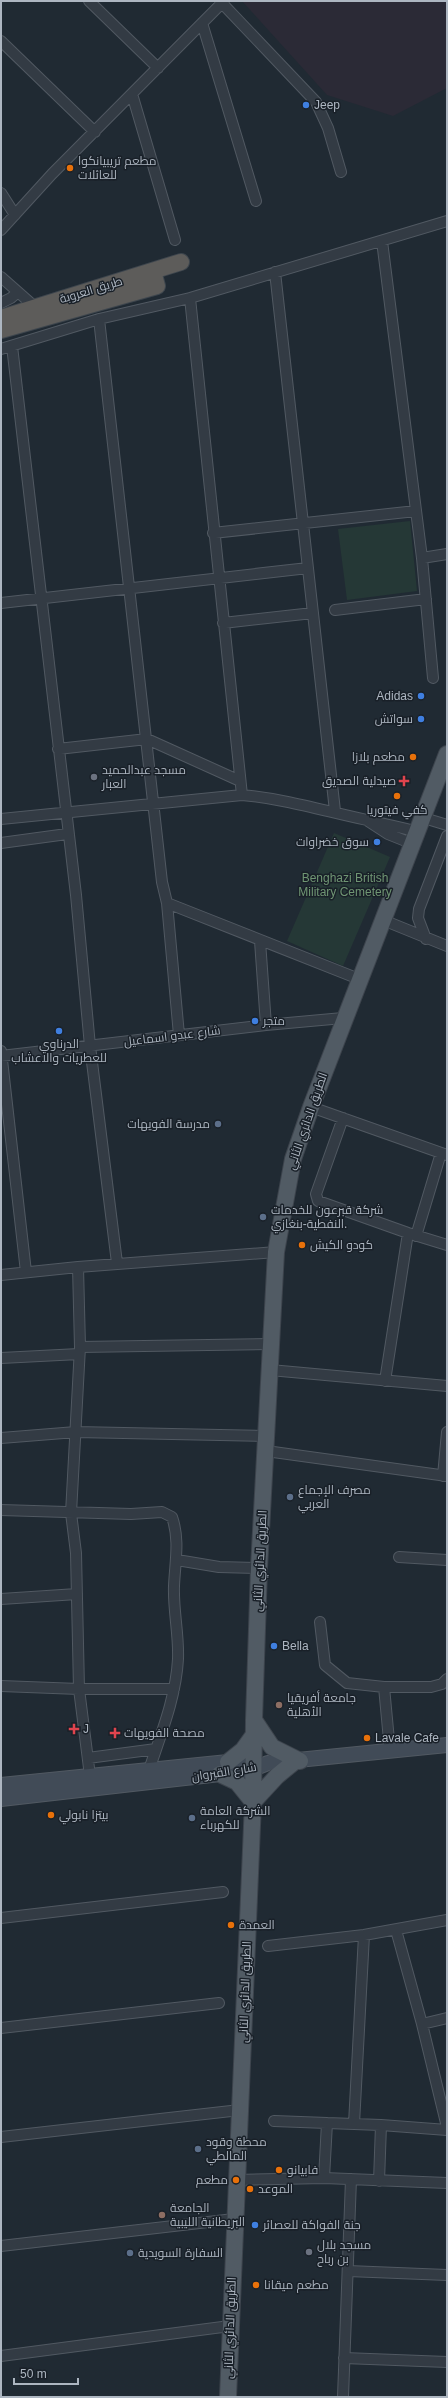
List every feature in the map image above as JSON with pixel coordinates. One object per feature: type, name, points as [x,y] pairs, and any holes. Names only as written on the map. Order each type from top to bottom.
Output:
[{"type":"highway","name":"طريق العروبة","points":[[1,330],[155,279],[182,262]]},
{"type":"highway","name":"طريق العروبة","points":[[1,318],[35,307],[155,279]]},
{"type":"main road","name":"الطريق الدائري الثاني","points":[[228,2397],[234,2219],[253,1802],[258,1764],[253,1736],[259,1568],[276,1252],[293,1159],[311,1107],[344,1018],[445,764]]},
{"type":"main road","points":[[224,1768],[253,1802],[277,1776],[297,1761],[272,1747],[254,1720]]},
{"type":"main road","points":[[1,1785],[149,1770],[224,1768],[243,1750],[253,1736]]},
{"type":"main road","name":"شارع القيروان","points":[[1,1799],[224,1768],[447,1745]]},
{"type":"street","points":[[89,1],[158,68]]},
{"type":"street","points":[[1,230],[222,2],[316,102],[328,128],[341,172]]},
{"type":"street","points":[[202,23],[256,201]]},
{"type":"street","points":[[1,41],[95,132]]},
{"type":"street","points":[[132,94],[175,240]]},
{"type":"street","points":[[1,193],[14,215]]},
{"type":"street","points":[[1,349],[99,319],[190,298],[447,221]]},
{"type":"street","points":[[382,241],[422,558],[434,678]]},
{"type":"street","points":[[275,272],[335,811]]},
{"type":"street","points":[[1,277],[35,307]]},
{"type":"street","points":[[1,303],[11,298],[18,292]]},
{"type":"street","points":[[190,298],[196,343],[213,533],[242,795]]},
{"type":"street","points":[[99,319],[162,882],[166,903],[179,1035]]},
{"type":"street","points":[[12,346],[39,598],[77,907],[90,1046],[117,1264]]},
{"type":"street","points":[[213,533],[416,511]]},
{"type":"street","points":[[422,558],[447,554]]},
{"type":"street","points":[[1,602],[308,568]]},
{"type":"street","points":[[335,610],[426,599]]},
{"type":"street","points":[[223,623],[313,613]]},
{"type":"street","points":[[58,749],[147,739],[240,781]]},
{"type":"street","points":[[1,819],[153,802],[242,795],[275,798],[335,811],[368,821],[391,824],[418,831],[447,826]]},
{"type":"street","points":[[1,843],[67,834]]},
{"type":"street","points":[[426,939],[418,918],[419,909],[445,848],[447,836]]},
{"type":"street","points":[[166,903],[359,980]]},
{"type":"street","points":[[383,920],[426,939],[447,946]]},
{"type":"street","points":[[260,941],[266,1025]]},
{"type":"street","name":"شارع عبدو اسماعيل","points":[[1,1055],[266,1025],[344,1018]]},
{"type":"street","points":[[1,1055],[26,1272]]},
{"type":"street","points":[[311,1107],[444,1154],[412,1235],[385,1381]]},
{"type":"street","points":[[343,1118],[326,1160],[316,1198],[321,1204],[412,1235],[447,1245]]},
{"type":"street","points":[[1,1275],[78,1266],[276,1252]]},
{"type":"street","points":[[78,1266],[79,1350],[71,1513],[76,1553],[79,1689],[90,1776]]},
{"type":"street","points":[[1,1358],[79,1350],[271,1344]]},
{"type":"street","points":[[270,1370],[447,1386]]},
{"type":"street","points":[[1,1438],[76,1432],[266,1443],[445,1476],[447,1432]]},
{"type":"street","points":[[1,1510],[71,1513],[162,1512],[172,1517],[176,1528],[177,1560],[174,1586],[178,1657],[174,1689],[149,1770]]},
{"type":"street","points":[[399,1557],[447,1560]]},
{"type":"street","points":[[177,1560],[219,1567],[259,1568]]},
{"type":"street","points":[[1,1600],[77,1594]]},
{"type":"street","points":[[320,1622],[325,1665],[347,1683],[384,1687],[431,1687],[442,1684],[447,1679]]},
{"type":"street","points":[[1,1686],[79,1689],[174,1689]]},
{"type":"street","points":[[384,1687],[390,1751]]},
{"type":"street","points":[[88,1758],[156,1749]]},
{"type":"street","points":[[1,1918],[223,1892]]},
{"type":"street","points":[[268,1946],[364,1935],[447,1920]]},
{"type":"street","points":[[396,1930],[422,2024],[447,2127]]},
{"type":"street","points":[[354,2124],[364,1935]]},
{"type":"street","points":[[1,2028],[219,2003]]},
{"type":"street","points":[[422,2024],[447,2018]]},
{"type":"street","points":[[1,2137],[240,2110]]},
{"type":"street","points":[[274,2121],[381,2125],[447,2130]]},
{"type":"street","points":[[324,2178],[327,2123]]},
{"type":"street","points":[[378,2181],[381,2125]]},
{"type":"street","points":[[236,2180],[324,2178],[447,2183]]},
{"type":"street","points":[[343,2397],[351,2179]]},
{"type":"street","points":[[1,2246],[234,2219]]},
{"type":"street","points":[[348,2271],[447,2275]]},
{"type":"street","points":[[1,2356],[230,2326]]},
{"type":"street","points":[[344,2358],[447,2362]]},
{"type":"shaded area","points":[[242,1],[447,1],[447,88],[393,116],[327,95]]},
{"type":"green space","points":[[410,521],[417,591],[347,600],[338,529]]},
{"type":"green space","name":"Benghazi British Military Cemetery","points":[[334,833],[390,857],[343,966],[287,941]]},
{"type":"place","name":"Jeep","points":[[306,105]]},
{"type":"place","name":"مطعم تريبيانكوا للعائلات","points":[[70,168]]},
{"type":"place","name":"Adidas","points":[[421,696]]},
{"type":"place","name":"سواتش","points":[[421,719]]},
{"type":"place","name":"مطعم بلازا","points":[[413,757]]},
{"type":"place","name":"مسجد عبدالحميد العبار","points":[[94,777]]},
{"type":"place","name":"صيدلية الصديق","points":[[404,781]]},
{"type":"place","name":"كفي فيتوريا","points":[[397,796]]},
{"type":"place","name":"سوق خضراوات","points":[[377,842]]},
{"type":"place","name":"متجر","points":[[255,1021]]},
{"type":"place","name":"الدرناوي للعطريات والاعشاب","points":[[59,1031]]},
{"type":"place","name":"مدرسة الفويهات","points":[[218,1124]]},
{"type":"place","name":"شركة قبرعون للخدمات النفطية-بنغازي.","points":[[263,1217]]},
{"type":"place","name":"كودو الكيش","points":[[302,1245]]},
{"type":"place","name":"مصرف الإجماع العربي","points":[[290,1497]]},
{"type":"place","name":"Bella","points":[[274,1646]]},
{"type":"place","name":"جامعة أفريقيا الأهلية","points":[[279,1705]]},
{"type":"place","name":"J","points":[[74,1729]]},
{"type":"place","name":"مصحة الفويهات","points":[[115,1733]]},
{"type":"place","name":"Lavale Cafe","points":[[367,1738]]},
{"type":"place","name":"بيتزا نابولي","points":[[51,1815]]},
{"type":"place","name":"الشركة العامة للكهرباء","points":[[192,1818]]},
{"type":"place","name":"العمدة","points":[[231,1925]]},
{"type":"place","name":"محطة وقود المالطي","points":[[198,2149]]},
{"type":"place","name":"فابيانو","points":[[279,2170]]},
{"type":"place","name":"مطعم","points":[[236,2180]]},
{"type":"place","name":"الموعد","points":[[250,2189]]},
{"type":"place","name":"الجامعة البريطانية الليبية","points":[[162,2215]]},
{"type":"place","name":"جنة الفواكة للعصائر","points":[[255,2225]]},
{"type":"place","name":"مسجد بلال بن رباح","points":[[309,2252]]},
{"type":"place","name":"السفارة السويدية","points":[[130,2253]]},
{"type":"place","name":"مطعم ميقانا","points":[[256,2285]]}]
